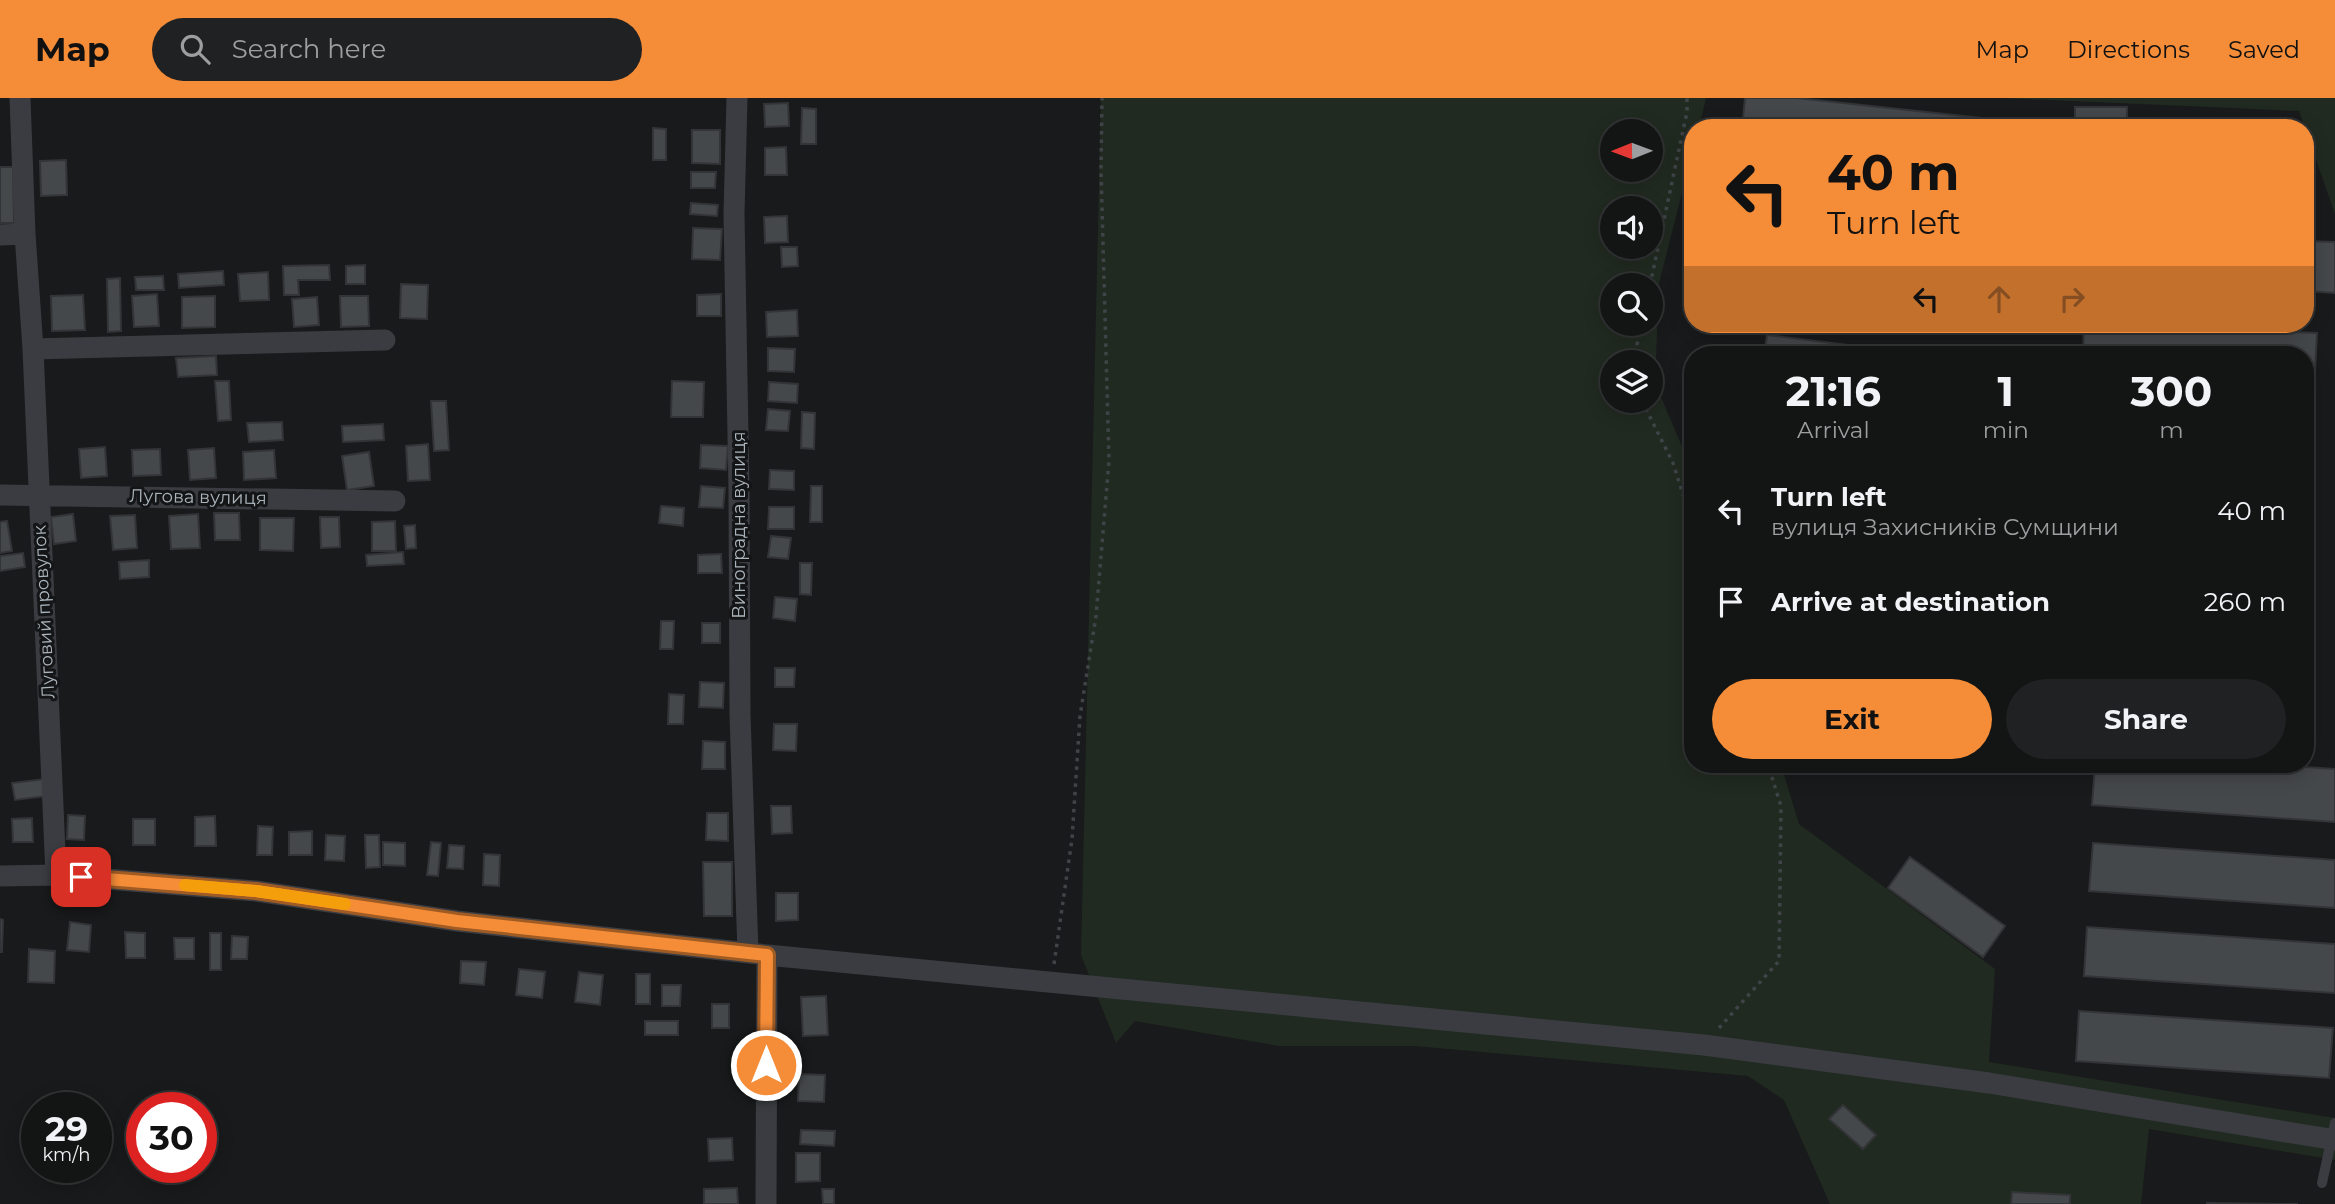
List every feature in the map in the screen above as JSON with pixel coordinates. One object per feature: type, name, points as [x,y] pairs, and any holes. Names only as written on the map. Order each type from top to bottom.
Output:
[{"type":"street","name":"Луговий провулок","points":[[20,98],[56,875]]},
{"type":"street","name":"Виноградна вулиця","points":[[737,98],[734,214],[740,714],[757,954],[766,1204]]},
{"type":"street","points":[[0,235],[25,234]]},
{"type":"street","points":[[33,349],[385,340]]},
{"type":"street","name":"Лугова вулиця","points":[[0,495],[395,500]]},
{"type":"street","points":[[0,876],[56,875],[256,891],[457,921],[757,954],[1704,1045],[1989,1083],[2334,1134]]},
{"type":"lane","points":[[2322,1183],[2334,1134]]},
{"type":"path","points":[[1052,981],[1072,839],[1080,716],[1096,616],[1109,461],[1101,170],[1102,98]]},
{"type":"path","points":[[1686,119],[1687,98]]},
{"type":"path","points":[[1653,273],[1684,130]]},
{"type":"path","points":[[1648,413],[1673,463],[1684,498]]},
{"type":"path","points":[[1704,1045],[1779,961],[1781,806],[1771,773]]},
{"type":"shaded area","points":[[1101,98],[1706,98],[1701,119],[1684,119],[1684,185],[1662,273],[1600,273],[1600,336],[1657,336],[1656,350],[1600,350],[1600,413],[1663,413],[1663,402],[1681,444],[1684,445],[1684,773],[1783,773],[1799,824],[1995,969],[1989,1062],[2335,1118],[2335,1160],[2149,1129],[2141,1204],[1830,1204],[1784,1100],[1748,1076],[1415,1046],[1279,1046],[1135,1021],[1116,1043],[1081,955]]},
{"type":"shaded area","points":[[2001,98],[2335,98],[2335,214],[2314,154],[2314,119],[2302,119],[2299,111]]},
{"type":"building","points":[[1745,98],[1797,98],[1981,118],[1981,119],[1743,119]]},
{"type":"building","points":[[788,103],[789,126],[765,127],[764,104]]},
{"type":"building","points":[[2075,107],[2127,107],[2127,119],[2075,119]]},
{"type":"building","points":[[802,108],[816,109],[816,144],[801,144]]},
{"type":"building","points":[[653,128],[666,129],[666,160],[653,160]]},
{"type":"building","points":[[692,130],[720,130],[720,164],[692,163]]},
{"type":"building","points":[[786,147],[787,175],[765,175],[765,148]]},
{"type":"building","points":[[66,160],[67,195],[41,196],[40,161]]},
{"type":"building","points":[[0,167],[13,167],[14,223],[0,223]]},
{"type":"building","points":[[691,172],[716,172],[715,188],[691,188]]},
{"type":"building","points":[[691,203],[718,205],[717,216],[690,214]]},
{"type":"building","points":[[787,216],[788,242],[765,243],[764,217]]},
{"type":"building","points":[[693,228],[722,229],[720,260],[692,259]]},
{"type":"building","points":[[2314,241],[2335,242],[2335,293],[2314,292]]},
{"type":"building","points":[[781,247],[797,247],[798,266],[782,267]]},
{"type":"building","points":[[329,265],[330,280],[298,280],[299,295],[284,295],[283,266]]},
{"type":"building","points":[[365,265],[365,284],[346,284],[346,266]]},
{"type":"building","points":[[223,271],[224,285],[179,288],[178,274]]},
{"type":"building","points":[[268,272],[269,300],[240,301],[238,274]]},
{"type":"building","points":[[163,276],[164,290],[136,290],[135,277]]},
{"type":"building","points":[[120,278],[121,331],[108,332],[107,279]]},
{"type":"building","points":[[401,284],[428,285],[427,319],[400,318]]},
{"type":"building","points":[[157,294],[159,326],[134,327],[132,296]]},
{"type":"building","points":[[721,294],[721,316],[697,316],[697,295]]},
{"type":"building","points":[[83,295],[85,330],[52,331],[51,296]]},
{"type":"building","points":[[215,296],[215,327],[182,328],[182,297]]},
{"type":"building","points":[[340,296],[368,296],[369,326],[341,327]]},
{"type":"building","points":[[317,297],[319,325],[294,327],[292,299]]},
{"type":"building","points":[[797,310],[798,336],[767,337],[766,312]]},
{"type":"building","points":[[2084,333],[2317,333],[2314,390],[2314,346],[2083,346]]},
{"type":"building","points":[[1767,335],[1856,346],[1765,346]]},
{"type":"building","points":[[768,348],[795,349],[794,372],[768,371]]},
{"type":"building","points":[[216,356],[217,375],[178,377],[176,358]]},
{"type":"building","points":[[215,381],[229,381],[231,420],[218,421]]},
{"type":"building","points":[[672,381],[704,382],[703,417],[671,417]]},
{"type":"building","points":[[769,382],[798,384],[797,403],[768,401]]},
{"type":"building","points":[[431,401],[446,401],[449,450],[434,451]]},
{"type":"building","points":[[768,409],[790,411],[788,431],[766,430]]},
{"type":"building","points":[[802,412],[815,413],[814,449],[801,448]]},
{"type":"building","points":[[282,422],[283,440],[249,442],[247,423]]},
{"type":"building","points":[[383,424],[384,440],[343,442],[342,426]]},
{"type":"building","points":[[428,444],[430,480],[408,481],[406,446]]},
{"type":"building","points":[[701,445],[728,446],[726,470],[700,468]]},
{"type":"building","points":[[105,447],[107,476],[81,478],[79,449]]},
{"type":"building","points":[[214,448],[216,478],[190,480],[188,450]]},
{"type":"building","points":[[160,449],[161,475],[133,476],[132,450]]},
{"type":"building","points":[[274,450],[276,478],[244,480],[243,452]]},
{"type":"building","points":[[369,452],[374,486],[347,490],[342,456]]},
{"type":"building","points":[[770,470],[794,471],[794,490],[769,489]]},
{"type":"building","points":[[701,486],[725,488],[723,508],[699,507]]},
{"type":"building","points":[[811,486],[822,486],[822,522],[810,522]]},
{"type":"building","points":[[661,506],[684,508],[683,526],[659,523]]},
{"type":"building","points":[[769,507],[794,507],[794,529],[768,529]]},
{"type":"building","points":[[214,513],[239,513],[240,540],[215,540]]},
{"type":"building","points":[[73,514],[76,541],[54,544],[51,517]]},
{"type":"building","points":[[198,514],[200,548],[171,549],[169,516]]},
{"type":"building","points":[[135,515],[137,548],[113,550],[110,516]]},
{"type":"building","points":[[320,517],[339,517],[340,547],[321,548]]},
{"type":"building","points":[[260,518],[294,518],[293,551],[260,550]]},
{"type":"building","points":[[7,521],[12,551],[0,553],[0,522]]},
{"type":"building","points":[[395,521],[396,551],[372,551],[372,522]]},
{"type":"building","points":[[415,525],[416,548],[406,549],[404,526]]},
{"type":"building","points":[[771,536],[791,538],[788,559],[768,557]]},
{"type":"building","points":[[403,552],[404,564],[367,566],[366,555]]},
{"type":"building","points":[[23,553],[25,567],[0,571],[0,556]]},
{"type":"building","points":[[721,554],[722,573],[698,573],[698,555]]},
{"type":"building","points":[[149,560],[149,577],[120,579],[119,562]]},
{"type":"building","points":[[800,563],[812,563],[811,595],[800,594]]},
{"type":"building","points":[[775,597],[797,599],[795,621],[773,618]]},
{"type":"building","points":[[661,621],[674,621],[673,649],[660,649]]},
{"type":"building","points":[[702,623],[720,623],[720,643],[702,643]]},
{"type":"building","points":[[775,668],[795,668],[794,687],[775,687]]},
{"type":"building","points":[[700,682],[724,683],[723,708],[699,707]]},
{"type":"building","points":[[669,694],[684,695],[683,724],[668,724]]},
{"type":"building","points":[[774,724],[797,724],[796,751],[773,750]]},
{"type":"building","points":[[703,741],[725,742],[725,769],[702,769]]},
{"type":"building","points":[[2314,768],[2335,769],[2335,822],[2092,805],[2094,773],[2314,773]]},
{"type":"building","points":[[45,779],[47,796],[15,800],[12,783]]},
{"type":"building","points":[[771,806],[791,806],[792,833],[772,834]]},
{"type":"building","points":[[707,813],[728,813],[728,841],[706,840]]},
{"type":"building","points":[[68,815],[85,816],[84,840],[67,839]]},
{"type":"building","points":[[215,816],[216,846],[195,846],[195,817]]},
{"type":"building","points":[[32,818],[33,842],[13,842],[12,819]]},
{"type":"building","points":[[133,819],[155,819],[155,845],[133,845]]},
{"type":"building","points":[[258,826],[273,827],[272,855],[257,855]]},
{"type":"building","points":[[312,831],[312,855],[289,855],[289,832]]},
{"type":"building","points":[[326,835],[345,836],[344,861],[325,860]]},
{"type":"building","points":[[365,835],[379,835],[380,867],[366,868]]},
{"type":"building","points":[[383,842],[405,843],[405,866],[383,865]]},
{"type":"building","points":[[431,842],[441,843],[438,876],[427,875]]},
{"type":"building","points":[[2093,843],[2335,860],[2335,908],[2089,891]]},
{"type":"building","points":[[449,845],[464,846],[463,869],[447,868]]},
{"type":"building","points":[[484,854],[500,855],[499,886],[483,885]]},
{"type":"building","points":[[1910,857],[2005,926],[1983,957],[1888,888]]},
{"type":"building","points":[[703,862],[732,862],[732,916],[704,916]]},
{"type":"building","points":[[776,893],[798,893],[798,920],[776,921]]},
{"type":"building","points":[[0,919],[3,920],[2,952],[0,952]]},
{"type":"building","points":[[70,922],[91,925],[89,952],[67,950]]},
{"type":"building","points":[[2087,927],[2335,944],[2335,993],[2084,976]]},
{"type":"building","points":[[125,932],[145,933],[145,958],[126,958]]},
{"type":"building","points":[[210,933],[221,933],[221,970],[210,970]]},
{"type":"building","points":[[232,936],[248,937],[247,959],[231,959]]},
{"type":"building","points":[[174,938],[194,938],[194,959],[175,959]]},
{"type":"building","points":[[29,949],[55,951],[54,983],[28,982]]},
{"type":"building","points":[[461,961],[486,962],[484,985],[460,983]]},
{"type":"building","points":[[519,969],[545,972],[542,998],[516,995]]},
{"type":"building","points":[[579,972],[603,975],[600,1005],[575,1002]]},
{"type":"building","points":[[636,974],[650,974],[650,1004],[636,1004]]},
{"type":"building","points":[[662,985],[681,985],[680,1006],[662,1006]]},
{"type":"building","points":[[826,996],[828,1035],[803,1036],[801,997]]},
{"type":"building","points":[[712,1004],[729,1004],[729,1028],[712,1028]]},
{"type":"building","points":[[2079,1011],[2333,1028],[2329,1078],[2076,1061]]},
{"type":"building","points":[[645,1021],[678,1021],[678,1035],[645,1035]]},
{"type":"building","points":[[799,1074],[825,1075],[824,1102],[798,1101]]},
{"type":"building","points":[[1843,1105],[1876,1135],[1863,1149],[1829,1119]]},
{"type":"building","points":[[801,1130],[835,1131],[834,1146],[800,1144]]},
{"type":"building","points":[[732,1138],[733,1160],[709,1161],[708,1139]]},
{"type":"building","points":[[796,1153],[820,1153],[820,1181],[796,1182]]},
{"type":"building","points":[[737,1188],[738,1204],[704,1204],[704,1189]]},
{"type":"building","points":[[822,1189],[834,1189],[834,1204],[823,1204]]},
{"type":"building","points":[[2012,1192],[2070,1195],[2070,1204],[2011,1204]]},
{"type":"building","points":[[2207,1203],[2298,1204],[2207,1204]]},
{"type":"slow traffic","points":[[185,885],[256,891],[345,904]]},
{"type":"route","points":[[81,877],[256,891],[457,921],[767,955],[766,1065]]}]
